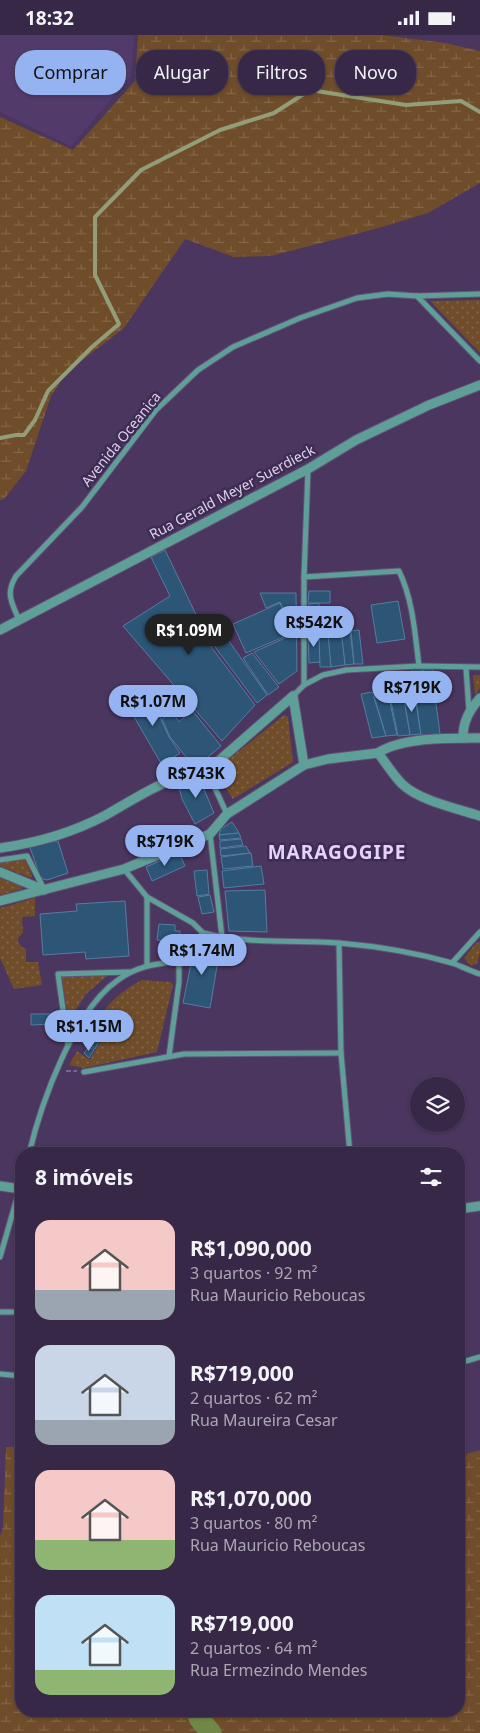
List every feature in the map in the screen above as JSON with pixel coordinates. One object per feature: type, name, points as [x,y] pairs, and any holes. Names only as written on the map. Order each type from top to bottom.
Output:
[{"type":"street","name":"Avenida Oceanica","points":[[19,620],[9,596],[10,586],[16,576],[82,507],[156,410],[198,370],[233,347],[341,302],[388,294],[417,296],[480,294]]},
{"type":"street","points":[[417,296],[480,361]]},
{"type":"street","name":"Rua Gerald Meyer Suerdieck","points":[[0,630],[308,469],[356,440],[429,405],[480,385]]},
{"type":"street","points":[[304,685],[304,577],[308,469]]},
{"type":"street","points":[[304,577],[399,571],[405,583],[412,614],[419,666]]},
{"type":"street","points":[[0,848],[50,839],[104,816],[168,781],[194,772],[207,771],[304,685],[323,675],[346,670],[419,666],[480,667]]},
{"type":"street","points":[[466,668],[469,711]]},
{"type":"street","points":[[293,696],[304,765]]},
{"type":"street","points":[[463,738],[465,721],[469,711],[480,698]]},
{"type":"street","points":[[0,901],[124,869],[210,834],[227,814],[304,765],[328,759],[378,753],[387,747],[404,743],[480,738]]},
{"type":"street","points":[[378,753],[401,783],[412,792],[480,816]]},
{"type":"street","points":[[207,771],[227,814]]},
{"type":"street","points":[[210,834],[222,937]]},
{"type":"street","points":[[0,860],[27,856],[44,890]]},
{"type":"street","points":[[124,869],[147,897],[193,923],[203,933],[261,941],[339,943],[374,948],[452,963],[480,973]]},
{"type":"street","points":[[0,872],[44,890]]},
{"type":"street","points":[[146,965],[147,897]]},
{"type":"street","points":[[452,963],[480,931]]},
{"type":"street","points":[[169,1056],[179,982],[179,961],[203,933]]},
{"type":"street","points":[[339,943],[341,1053],[349,1147]]},
{"type":"street","points":[[30,1147],[56,1070],[85,1019],[104,992],[118,979],[146,965],[179,961]]},
{"type":"street","points":[[68,1047],[58,974],[132,972]]},
{"type":"street","points":[[84,1072],[169,1056],[341,1053]]},
{"type":"street","points":[[0,1186],[15,1187]]},
{"type":"street","points":[[465,1208],[480,1206]]},
{"type":"street","points":[[0,1257],[15,1207]]},
{"type":"street","points":[[0,1312],[15,1312]]},
{"type":"street","points":[[465,1361],[480,1357]]},
{"type":"street","points":[[0,1374],[15,1375]]},
{"type":"path","points":[[56,1070],[84,1072]]},
{"type":"shaded area","points":[[0,35],[134,35],[131,76],[126,82],[126,50],[15,50],[15,95],[115,95],[71,146],[0,112]]},
{"type":"green space","points":[[138,35],[382,35],[445,43],[480,51],[480,183],[428,213],[271,256],[234,257],[185,239],[124,328],[67,372],[51,396],[26,471],[4,499],[0,500],[0,117],[73,150],[122,95],[126,95],[126,91],[135,81],[136,66],[136,95],[228,95],[228,50],[137,50]]},
{"type":"green space","points":[[480,300],[480,353],[430,301]]},
{"type":"green space","points":[[473,675],[480,675],[480,688],[475,695]]},
{"type":"green space","points":[[284,715],[288,717],[293,762],[233,799],[214,771]]},
{"type":"green space","points":[[25,858],[32,876],[31,878],[0,866],[0,863]]},
{"type":"green space","points":[[0,878],[21,886],[22,889],[0,895]]},
{"type":"green space","points":[[35,898],[35,916],[22,917],[23,933],[19,937],[18,942],[26,949],[26,962],[38,962],[42,985],[14,989],[0,958],[0,908]]},
{"type":"green space","points":[[480,942],[477,964],[471,966],[464,958],[476,943]]},
{"type":"green space","points":[[63,976],[107,976],[86,994],[69,1020],[62,979]]},
{"type":"green space","points":[[142,980],[171,982],[173,985],[157,1052],[84,1068],[69,1065],[77,1051],[90,1060],[108,1028],[97,1020],[117,997]]},
{"type":"green space","points":[[6,1447],[15,1447],[15,1717],[465,1717],[465,1454],[480,1450],[480,1733],[0,1733],[0,1536],[3,1527]]},
{"type":"building","points":[[165,550],[212,648],[255,705],[222,741],[123,626],[170,596],[151,557]]},
{"type":"building","points":[[309,591],[330,591],[330,603],[308,603]]},
{"type":"building","points":[[260,593],[296,593],[297,671],[279,684],[254,652],[294,634],[280,602],[266,608]]},
{"type":"building","points":[[398,601],[405,639],[377,643],[371,605]]},
{"type":"building","points":[[280,603],[293,633],[246,653],[233,624]]},
{"type":"building","points":[[319,603],[319,633],[308,634],[309,604]]},
{"type":"building","points":[[349,622],[354,664],[345,665],[340,623]]},
{"type":"building","points":[[327,629],[341,629],[345,665],[331,667]]},
{"type":"building","points":[[359,630],[363,664],[354,664],[351,631]]},
{"type":"building","points":[[319,633],[320,662],[309,663],[308,634]]},
{"type":"building","points":[[224,634],[267,695],[257,703],[212,643]]},
{"type":"building","points":[[319,634],[328,634],[331,667],[320,667]]},
{"type":"building","points":[[252,653],[279,687],[268,695],[243,658]]},
{"type":"building","points":[[412,668],[422,668],[424,689],[414,690]]},
{"type":"building","points":[[423,669],[433,669],[435,693],[426,694]]},
{"type":"building","points":[[410,673],[413,690],[401,691],[398,674]]},
{"type":"building","points":[[148,691],[169,737],[180,753],[162,765],[126,703]]},
{"type":"building","points":[[414,691],[421,734],[410,735],[403,692]]},
{"type":"building","points":[[424,691],[425,697],[435,696],[440,734],[421,735],[415,692]]},
{"type":"building","points":[[372,692],[386,736],[372,738],[361,694]]},
{"type":"building","points":[[388,693],[397,735],[386,736],[374,696]]},
{"type":"building","points":[[404,700],[410,735],[398,736],[391,702]]},
{"type":"building","points":[[192,710],[221,746],[195,768],[170,737],[162,719],[172,712],[179,722]]},
{"type":"building","points":[[198,775],[214,813],[195,824],[182,799],[178,783]]},
{"type":"building","points":[[232,822],[239,833],[219,835],[221,829]]},
{"type":"building","points":[[239,833],[241,838],[220,840],[219,835]]},
{"type":"building","points":[[241,839],[243,845],[220,848],[220,841]]},
{"type":"building","points":[[58,841],[68,873],[47,880],[43,879],[40,876],[29,845]]},
{"type":"building","points":[[246,846],[250,853],[221,856],[220,849]]},
{"type":"building","points":[[179,853],[185,866],[152,881],[146,867]]},
{"type":"building","points":[[251,853],[253,866],[223,869],[221,857]]},
{"type":"building","points":[[261,866],[264,884],[224,888],[222,871]]},
{"type":"building","points":[[207,870],[209,894],[197,896],[194,871]]},
{"type":"building","points":[[265,890],[267,932],[229,931],[225,891]]},
{"type":"building","points":[[210,895],[214,912],[202,914],[198,897]]},
{"type":"building","points":[[125,901],[129,956],[86,959],[85,952],[43,955],[40,914],[77,911],[76,904]]},
{"type":"building","points":[[159,924],[175,925],[175,931],[180,931],[180,938],[175,938],[174,942],[157,940]]},
{"type":"building","points":[[195,944],[220,948],[210,1008],[183,1003]]},
{"type":"building","points":[[31,1014],[56,1014],[57,1024],[31,1025]]},
{"type":"building","points":[[99,1027],[106,1029],[101,1038],[96,1035]]},
{"type":"building","points":[[97,1037],[100,1039],[95,1049],[90,1045],[91,1040]]},
{"type":"building","points":[[89,1047],[94,1050],[89,1058],[84,1053]]},
{"type":"waterway","points":[[0,438],[24,435],[35,420],[48,391],[92,347],[119,324],[95,275],[95,217],[141,170],[220,130],[274,113],[310,90],[406,105],[461,101],[480,112]]},
{"type":"waterway","points":[[199,1717],[211,1733]]},
{"type":"district","name":"MARAGOGIPE","points":[[337,852]]}]
